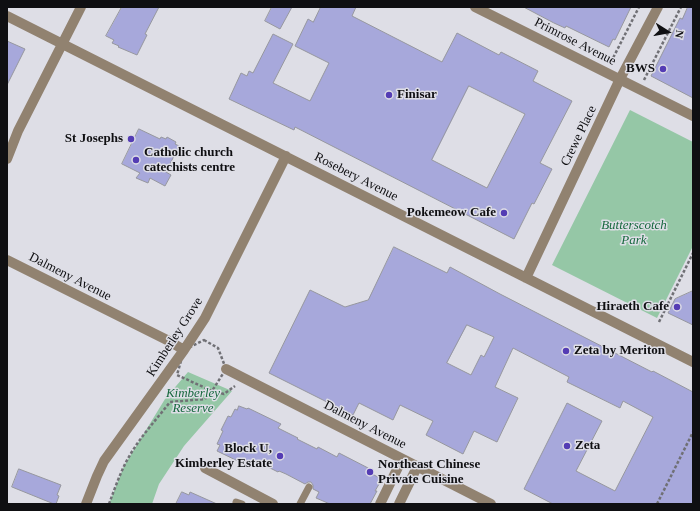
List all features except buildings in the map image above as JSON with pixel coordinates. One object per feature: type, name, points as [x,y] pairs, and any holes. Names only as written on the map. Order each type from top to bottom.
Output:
[{"type":"street","points":[[7,159],[18,131],[81,7]]},
{"type":"street","name":"Primrose Avenue","points":[[475,7],[693,116]]},
{"type":"street","name":"Crewe Place","points":[[526,278],[620,80],[658,7]]},
{"type":"street","name":"Rosebery Avenue","points":[[7,16],[693,362]]},
{"type":"street","name":"Kimberley Grove","points":[[86,504],[104,461],[184,350],[205,318],[286,156]]},
{"type":"street","name":"Dalmeny Avenue","points":[[7,260],[169,341],[184,350]]},
{"type":"street","name":"Dalmeny Avenue","points":[[226,369],[491,504]]},
{"type":"street","points":[[380,504],[402,459]]},
{"type":"street","points":[[399,504],[417,467]]},
{"type":"street","points":[[204,468],[273,504]]},
{"type":"lane","points":[[300,504],[309,487]]},
{"type":"path","points":[[611,63],[639,7]]},
{"type":"path","points":[[639,89],[681,7]]},
{"type":"path","points":[[659,322],[693,253]]},
{"type":"path","points":[[204,340],[218,348]]},
{"type":"path","points":[[109,504],[129,456],[170,402],[205,399],[226,369]]},
{"type":"path","points":[[177,375],[212,391],[224,394],[245,379]]},
{"type":"path","points":[[656,504],[693,432]]},
{"type":"green space","name":"Butterscotch Park","points":[[630,110],[693,142],[693,246],[657,318],[552,265]]},
{"type":"green space","name":"Kimberley Reserve","points":[[188,372],[232,391],[184,446],[159,484],[152,504],[109,504],[124,466],[165,399]]},
{"type":"place","name":"BWS","points":[[663,69]]},
{"type":"place","name":"Finisar","points":[[389,95]]},
{"type":"place","name":"St Josephs","points":[[131,139]]},
{"type":"place","name":"Catholic church catechists centre","points":[[136,160]]},
{"type":"place","name":"Pokemeow Cafe","points":[[504,213]]},
{"type":"place","name":"Hiraeth Cafe","points":[[677,307]]},
{"type":"place","name":"Zeta by Meriton","points":[[566,351]]},
{"type":"place","name":"Zeta","points":[[567,446]]},
{"type":"place","name":"Block U, Kimberley Estate","points":[[280,456]]},
{"type":"place","name":"Northeast Chinese Private Cuisine","points":[[370,472]]}]
